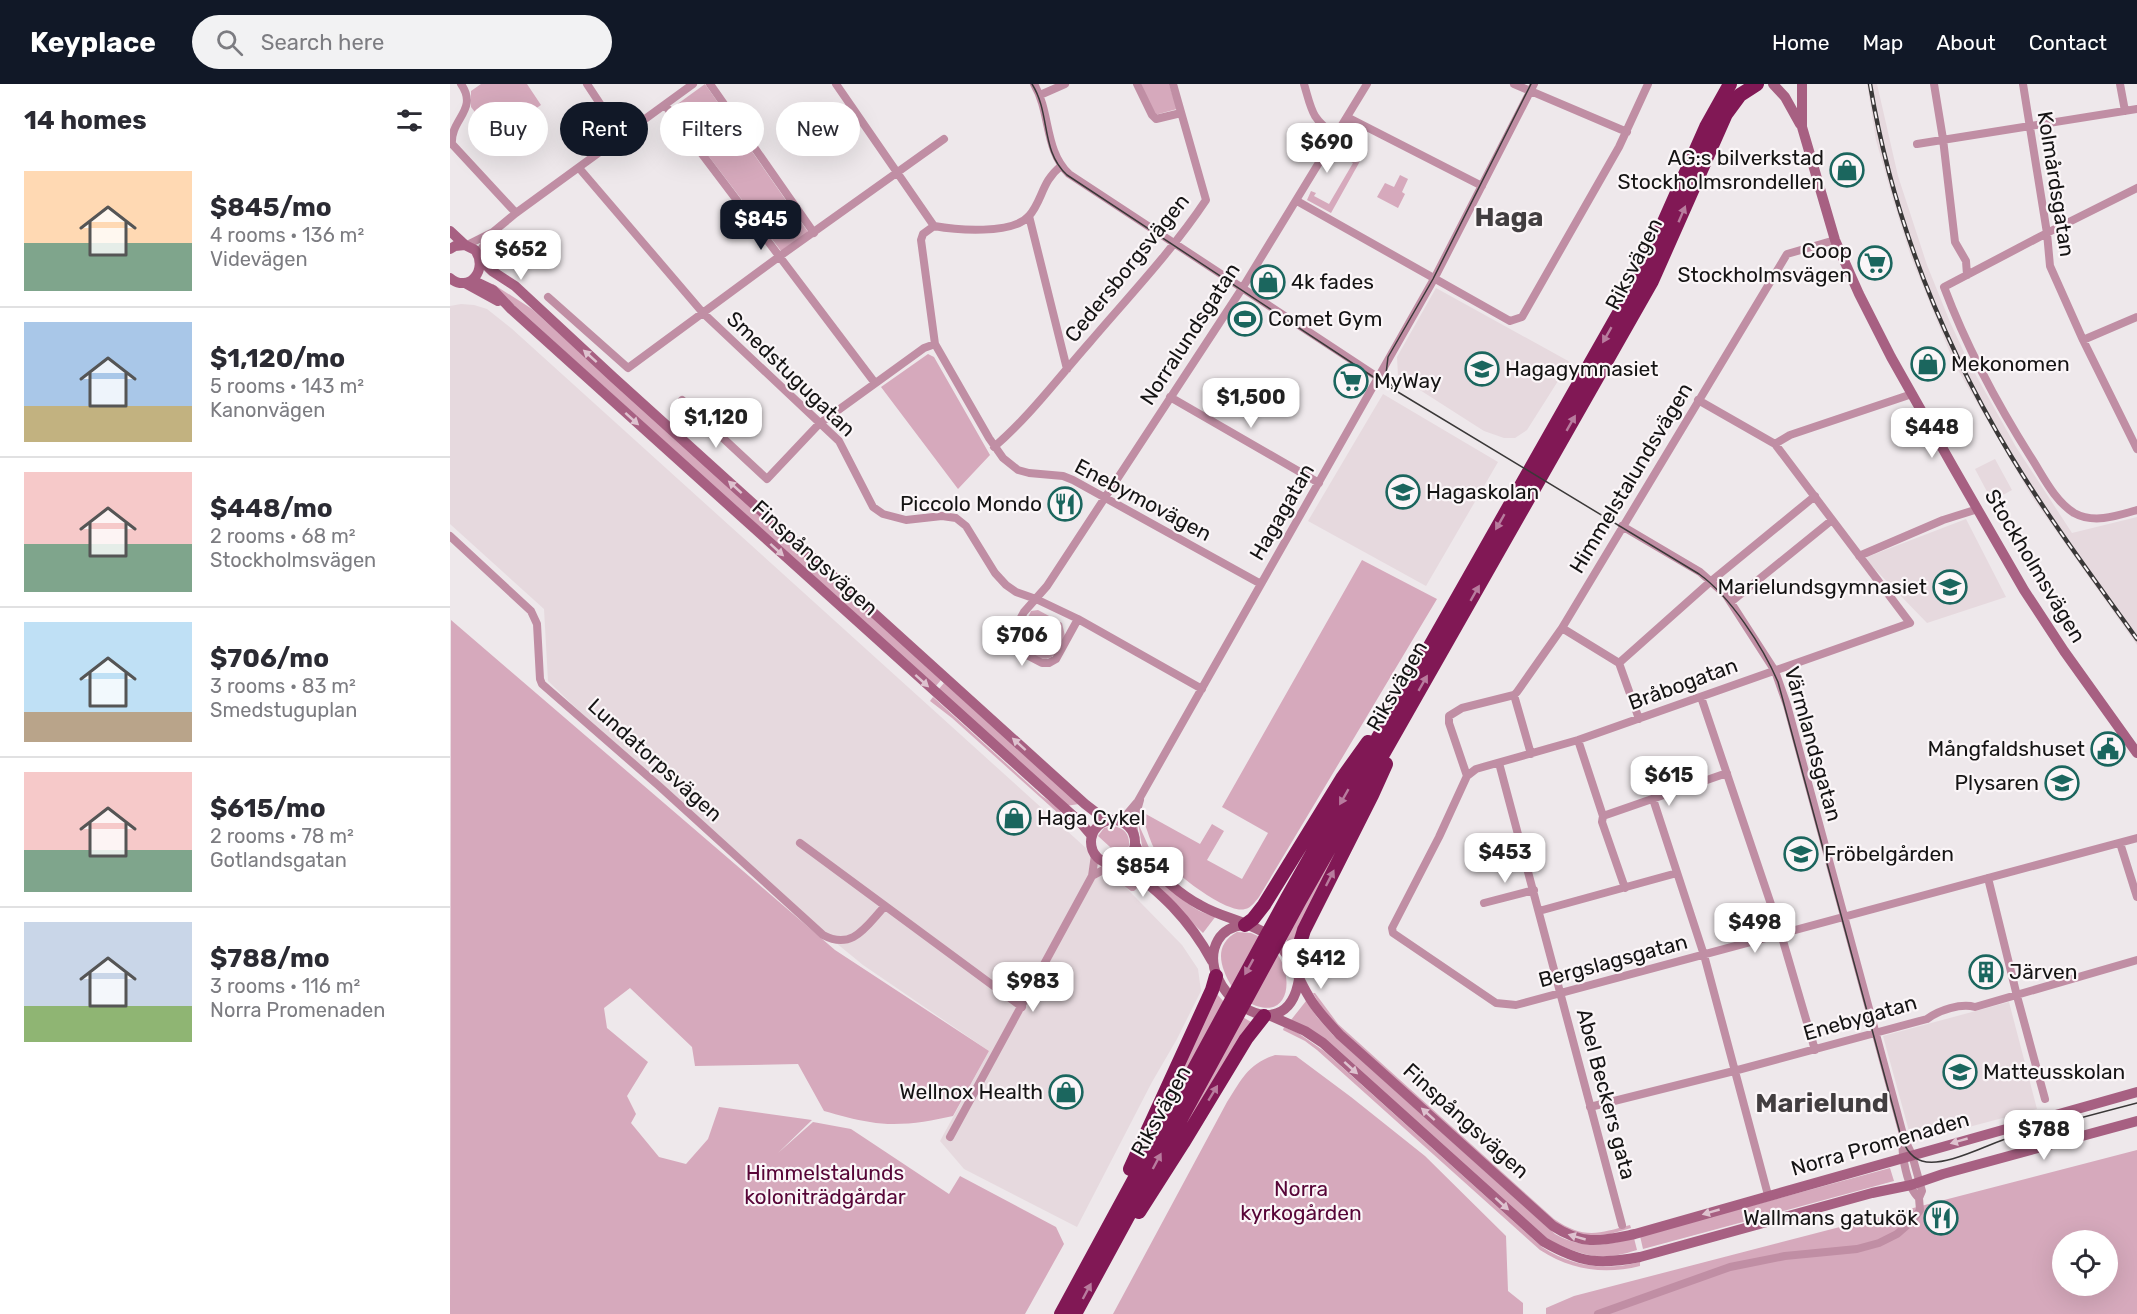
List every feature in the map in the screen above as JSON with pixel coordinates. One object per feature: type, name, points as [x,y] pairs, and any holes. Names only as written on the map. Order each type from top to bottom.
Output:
[{"type":"highway","name":"Riksvägen","points":[[1075,1314],[1397,716],[1640,276],[1706,127],[1730,84]]},
{"type":"highway","name":"Riksvägen","points":[[1061,1314],[1287,898],[1397,716],[1652,281],[1726,114],[1740,95],[1757,84]]},
{"type":"highway","points":[[1250,926],[1342,777],[1397,716]]},
{"type":"highway","points":[[1291,962],[1304,930],[1372,795],[1397,716]]},
{"type":"highway","points":[[1078,1284],[1212,990],[1219,982]]},
{"type":"highway","points":[[1100,1268],[1172,1161],[1263,1015]]},
{"type":"main road","name":"Stockholmsvägen","points":[[1773,84],[1785,96],[1802,127],[1835,240],[1912,394],[2024,590],[2107,713],[2137,753]]},
{"type":"main road","name":"Stockholmsvägen","points":[[1802,84],[1802,127]]},
{"type":"main road","name":"Finspångsvägen","points":[[450,231],[479,260],[489,277],[543,313],[873,614],[1078,797],[1111,820]]},
{"type":"main road","points":[[450,249],[466,245]]},
{"type":"main road","name":"Finspångsvägen","points":[[479,260],[458,283],[493,291],[1080,822],[1092,836]]},
{"type":"main road","points":[[1111,820],[1124,822],[1130,827],[1140,855],[1188,898],[1271,937],[1282,948],[1299,979],[1292,1004],[1283,1011],[1263,1015],[1237,1003],[1219,982],[1212,961],[1195,932],[1180,913],[1147,882],[1118,863],[1100,861],[1095,855],[1091,843],[1092,836],[1102,823],[1111,820]]},
{"type":"main road","points":[[1118,863],[1133,853],[1135,842]]},
{"type":"main road","points":[[1212,961],[1214,947],[1227,929],[1250,926]]},
{"type":"main road","name":"Finspångsvägen","points":[[1299,979],[1322,1014],[1340,1035],[1553,1226],[1570,1237],[1592,1241],[1635,1234]]},
{"type":"main road","name":"Finspångsvägen","points":[[1263,1015],[1305,1031],[1323,1043],[1544,1242],[1567,1255],[1594,1262],[1630,1259]]},
{"type":"main road","name":"Norra Promenaden","points":[[1635,1234],[2137,1092]]},
{"type":"main road","name":"Norra Promenaden","points":[[1630,1259],[2137,1121]]},
{"type":"street","points":[[461,84],[467,94],[467,106],[453,129],[452,144],[516,213]]},
{"type":"street","points":[[587,84],[599,102]]},
{"type":"street","points":[[669,102],[693,84]]},
{"type":"street","points":[[710,84],[814,232]]},
{"type":"street","points":[[1034,84],[1046,114],[1052,148],[1061,166],[1077,180],[1379,378]]},
{"type":"street","points":[[1040,95],[1065,84]]},
{"type":"street","points":[[1137,84],[1154,118],[1160,119],[1181,113]]},
{"type":"street","name":"Cedersborgsvägen","points":[[994,447],[1067,369],[1175,244],[1206,200],[1173,84]]},
{"type":"street","points":[[1304,84],[1313,114],[1320,124],[1335,135]]},
{"type":"street","name":"Norralundsgatan","points":[[1036,599],[1242,288],[1297,201],[1366,84]]},
{"type":"street","points":[[1514,84],[1532,87],[1627,132]]},
{"type":"street","points":[[1297,201],[1510,321],[1522,317],[1627,132],[1648,84]]},
{"type":"street","points":[[1934,84],[1955,242],[1965,261],[1967,275]]},
{"type":"street","name":"Kolmårdsgatan","points":[[2023,84],[2047,233],[2050,266],[2083,340],[2137,449]]},
{"type":"street","points":[[2120,84],[2125,111]]},
{"type":"street","points":[[838,85],[934,226],[985,230],[1009,225],[1029,216],[1047,179],[1061,166]]},
{"type":"street","name":"Hagagatan","points":[[1111,820],[1127,814],[1141,796],[1434,279],[1532,87]]},
{"type":"street","points":[[1917,144],[2137,109]]},
{"type":"street","points":[[1347,117],[1482,186]]},
{"type":"street","points":[[548,297],[628,368],[944,139]]},
{"type":"street","points":[[466,245],[493,232],[596,156]]},
{"type":"street","points":[[704,156],[875,383]]},
{"type":"street","name":"Smedstugugatan","points":[[579,168],[702,313],[839,441],[873,507],[883,514],[906,520],[942,516],[956,518],[966,526],[995,573],[1016,592],[1077,619],[1202,689]]},
{"type":"street","points":[[2137,188],[1944,287],[1965,342],[2016,434],[2063,505],[2076,514],[2101,518],[2137,510]]},
{"type":"street","points":[[1029,216],[1067,369]]},
{"type":"street","name":"Enebymovägen","points":[[934,226],[923,234],[921,240],[935,344],[994,447],[1003,458],[1018,470],[1063,476],[1261,584]]},
{"type":"street","points":[[479,260],[493,232]]},
{"type":"street","name":"Himmelstalundsvägen","points":[[1514,695],[1562,628],[1787,254],[1835,240]]},
{"type":"street","points":[[2083,340],[2137,317]]},
{"type":"street","points":[[682,400],[767,479],[819,424],[924,348],[935,344]]},
{"type":"street","points":[[1775,444],[1790,435],[1912,394]]},
{"type":"street","points":[[1170,397],[1319,483]]},
{"type":"street","points":[[1698,400],[1775,444],[1859,556],[1943,520],[1978,509]]},
{"type":"street","points":[[1620,663],[1712,581],[1815,496]]},
{"type":"street","points":[[1731,602],[1832,520]]},
{"type":"street","name":"Värmlandsgatan","points":[[1598,1314],[1730,1267],[1785,1256],[1857,1249],[1879,1243],[1897,1234],[1913,1220],[1920,1210],[1919,1198],[1914,1193],[1915,1181],[1904,1138],[1776,671],[1731,602],[1712,581],[1622,526]]},
{"type":"street","name":"Lundatorpsvägen","points":[[450,536],[531,611],[537,624],[542,684],[659,786],[823,935],[839,942],[848,941],[855,937],[885,906]]},
{"type":"street","name":"Bråbogatan","points":[[1467,776],[1476,769],[1578,740],[1910,623],[1859,556]]},
{"type":"street","points":[[1036,599],[1024,612],[1009,639],[1019,651],[1042,663],[1049,663],[1056,659],[1077,619]]},
{"type":"street","points":[[1562,628],[1620,663],[1639,719]]},
{"type":"street","points":[[1467,776],[1449,723],[1449,716],[1454,711],[1514,695],[1531,754]]},
{"type":"street","points":[[1701,697],[1781,934],[1815,1050]]},
{"type":"street","points":[[1578,740],[1603,816],[1602,822],[1625,888]]},
{"type":"street","name":"Abel Beckers gata","points":[[1499,763],[1622,1225]]},
{"type":"street","points":[[1603,816],[1727,773]]},
{"type":"street","name":"Bergslagsgatan","points":[[1467,776],[1439,837],[1392,928],[1393,933],[1496,1003],[1516,1005],[2137,838]]},
{"type":"street","name":"Hagagatan","points":[[1135,842],[1133,825],[1141,796]]},
{"type":"street","points":[[1653,799],[1704,955],[1768,1196]]},
{"type":"street","points":[[800,843],[1022,1007]]},
{"type":"street","points":[[2120,843],[2137,897]]},
{"type":"street","points":[[950,1137],[1092,876],[1095,855]]},
{"type":"street","points":[[1092,876],[1118,863]]},
{"type":"street","points":[[1539,911],[1677,873]]},
{"type":"street","points":[[1988,878],[2016,996],[2045,1099]]},
{"type":"street","points":[[1484,903],[1534,890]]},
{"type":"street","name":"Enebygatan","points":[[1590,1107],[1815,1050],[1927,1019],[1935,1014],[1967,1005],[1975,1007],[2016,996],[2028,990],[2137,960]]},
{"type":"shaded area","points":[[1867,84],[1877,84],[1898,176],[1927,265],[1950,322],[1968,361],[2016,447],[2072,533],[2137,517],[2137,645],[2032,497],[1955,365],[1911,257],[1893,200],[1876,140]]},
{"type":"shaded area","name":"Hagagymnasiet","points":[[1436,288],[1570,362],[1527,430],[1515,438],[1504,438],[1484,431],[1398,376],[1397,357]]},
{"type":"shaded area","points":[[461,304],[487,309],[511,328],[1097,858],[1182,945],[1198,969],[1201,991],[1077,1227],[964,1169],[940,1141],[989,1051],[863,965],[813,924],[602,733],[548,681],[544,609],[450,524],[450,306]]},
{"type":"shaded area","name":"Hagaskolan","points":[[1383,394],[1498,462],[1426,586],[1308,521]]},
{"type":"shaded area","points":[[1995,459],[2012,490],[1992,501],[1975,469]]},
{"type":"shaded area","points":[[1966,519],[2006,597],[1927,623],[1868,562],[1867,557]]},
{"type":"shaded area","name":"Matteusskolan","points":[[2009,1002],[2037,1109],[1912,1142],[1883,1036]]},
{"type":"green space","points":[[481,84],[527,84],[539,102],[471,102],[471,91]]},
{"type":"green space","points":[[705,84],[718,102],[680,102]]},
{"type":"green space","points":[[1141,84],[1169,84],[1177,109],[1155,115]]},
{"type":"green space","points":[[1352,127],[1365,133],[1356,150],[1364,154],[1331,213],[1307,200],[1311,191],[1316,193],[1314,196],[1329,204],[1353,163],[1333,152],[1346,130]]},
{"type":"green space","points":[[709,156],[755,156],[808,232],[781,251]]},
{"type":"green space","points":[[1400,175],[1408,179],[1402,192],[1405,194],[1398,208],[1377,197],[1385,183],[1394,187]]},
{"type":"green space","points":[[492,285],[532,309],[941,680],[935,687]]},
{"type":"green space","points":[[928,354],[934,357],[990,455],[958,489],[881,387]]},
{"type":"green space","points":[[1362,560],[1437,599],[1259,897],[1245,909],[1224,905],[1197,888],[1162,858],[1154,848],[1143,821],[1144,813],[1200,844],[1212,824],[1224,831],[1207,860],[1242,879],[1268,833],[1222,807]]},
{"type":"green space","points":[[1038,610],[1062,623],[1065,636],[1053,656],[1041,659],[1026,649],[1021,638],[1023,627],[1031,611]]},
{"type":"green space","name":"Himmelstalunds koloniträdgårdar","points":[[451,620],[835,950],[989,1051],[953,1116],[901,1124],[864,1121],[824,1111],[798,1064],[695,1066],[692,1047],[630,988],[604,1008],[607,1028],[648,1062],[627,1096],[636,1114],[631,1123],[659,1157],[686,1164],[708,1139],[719,1107],[812,1120],[778,1153],[813,1122],[851,1129],[949,1194],[960,1176],[1056,1227],[1064,1244],[1025,1314],[450,1314]]},
{"type":"green space","points":[[944,683],[1079,804],[1066,806],[938,690]]},
{"type":"green space","points":[[933,697],[1042,796],[1062,810],[1059,814],[930,701]]},
{"type":"green space","points":[[1376,775],[1292,947],[1284,937]]},
{"type":"green space","points":[[1138,823],[1151,852],[1163,866],[1159,870],[1143,851]]},
{"type":"green space","points":[[1113,826],[1124,830],[1129,839],[1129,846],[1121,857],[1098,836],[1104,828]]},
{"type":"green space","points":[[1118,869],[1140,885],[1134,891],[1106,872]]},
{"type":"green space","points":[[1163,881],[1194,908],[1216,916],[1203,933],[1152,884]]},
{"type":"green space","points":[[1237,932],[1251,933],[1260,937],[1232,987],[1224,972],[1221,957],[1224,943]]},
{"type":"green space","points":[[1276,952],[1286,974],[1284,995],[1280,1003],[1272,1007],[1262,1007],[1248,1002]]},
{"type":"green space","points":[[1216,993],[1224,1002],[1127,1183]]},
{"type":"green space","points":[[1313,993],[1338,1024],[1554,1219],[1582,1232],[1609,1231],[1630,1225],[1631,1228],[1610,1234],[1588,1236],[1561,1227],[1339,1028],[1324,1012]]},
{"type":"green space","points":[[1306,1001],[1333,1035],[1555,1234],[1575,1242],[1594,1245],[1634,1238],[1637,1250],[1613,1256],[1593,1256],[1551,1242],[1291,1020]]},
{"type":"green space","points":[[1241,1016],[1251,1022],[1147,1193]]},
{"type":"green space","points":[[1284,1027],[1298,1033],[1324,1051],[1542,1247],[1577,1263],[1614,1266],[1640,1262],[1640,1266],[1614,1270],[1588,1269],[1564,1262],[1540,1250],[1317,1050],[1283,1030]]},
{"type":"green space","name":"Norra kyrkogården","points":[[1275,1055],[1296,1056],[1351,1097],[1425,1156],[1506,1236],[1508,1291],[1523,1303],[1523,1314],[1113,1314],[1227,1102],[1252,1068]]},
{"type":"green space","points":[[2137,1150],[2137,1314],[1546,1314],[1546,1308],[1574,1296]]},
{"type":"green space","points":[[1890,1168],[1894,1181],[1643,1249],[1640,1236]]},
{"type":"tram line","points":[[1032,84],[1042,107],[1053,154],[1067,175],[1378,380],[1699,574],[1734,609],[1755,638],[1778,682],[1900,1133],[1910,1154],[1922,1161],[1942,1161],[2011,1137],[2137,1103]]},
{"type":"tram line","points":[[1396,390],[1386,374],[1388,357],[1433,279],[1531,84]]},
{"type":"railway","points":[[1870,84],[1892,182],[1906,230],[1923,277],[1963,368],[1986,413],[2041,503],[2137,639]]},
{"type":"place","name":"AG:s bilverkstad Stockholmsrondellen","points":[[1847,170]]},
{"type":"place","name":"Coop Stockholmsvägen","points":[[1875,263]]},
{"type":"place","name":"4k fades","points":[[1268,282]]},
{"type":"place","name":"Comet Gym","points":[[1245,319]]},
{"type":"place","name":"Mekonomen","points":[[1928,364]]},
{"type":"place","name":"Hagagymnasiet","points":[[1482,369]]},
{"type":"place","name":"MyWay","points":[[1351,381]]},
{"type":"place","name":"Hagaskolan","points":[[1403,492]]},
{"type":"place","name":"Piccolo Mondo","points":[[1065,504]]},
{"type":"place","name":"Marielundsgymnasiet","points":[[1950,587]]},
{"type":"place","name":"Mångfaldshuset","points":[[2108,749]]},
{"type":"place","name":"Plysaren","points":[[2062,783]]},
{"type":"place","name":"Haga Cykel","points":[[1014,818]]},
{"type":"place","name":"Fröbelgården","points":[[1801,854]]},
{"type":"place","name":"Järven","points":[[1986,972]]},
{"type":"place","name":"Matteusskolan","points":[[1960,1072]]},
{"type":"place","name":"Wellnox Health","points":[[1066,1092]]},
{"type":"place","name":"Wallmans gatukök","points":[[1941,1218]]},
{"type":"district","name":"Haga","points":[[1509,217]]},
{"type":"district","name":"Marielund","points":[[1822,1103]]}]
